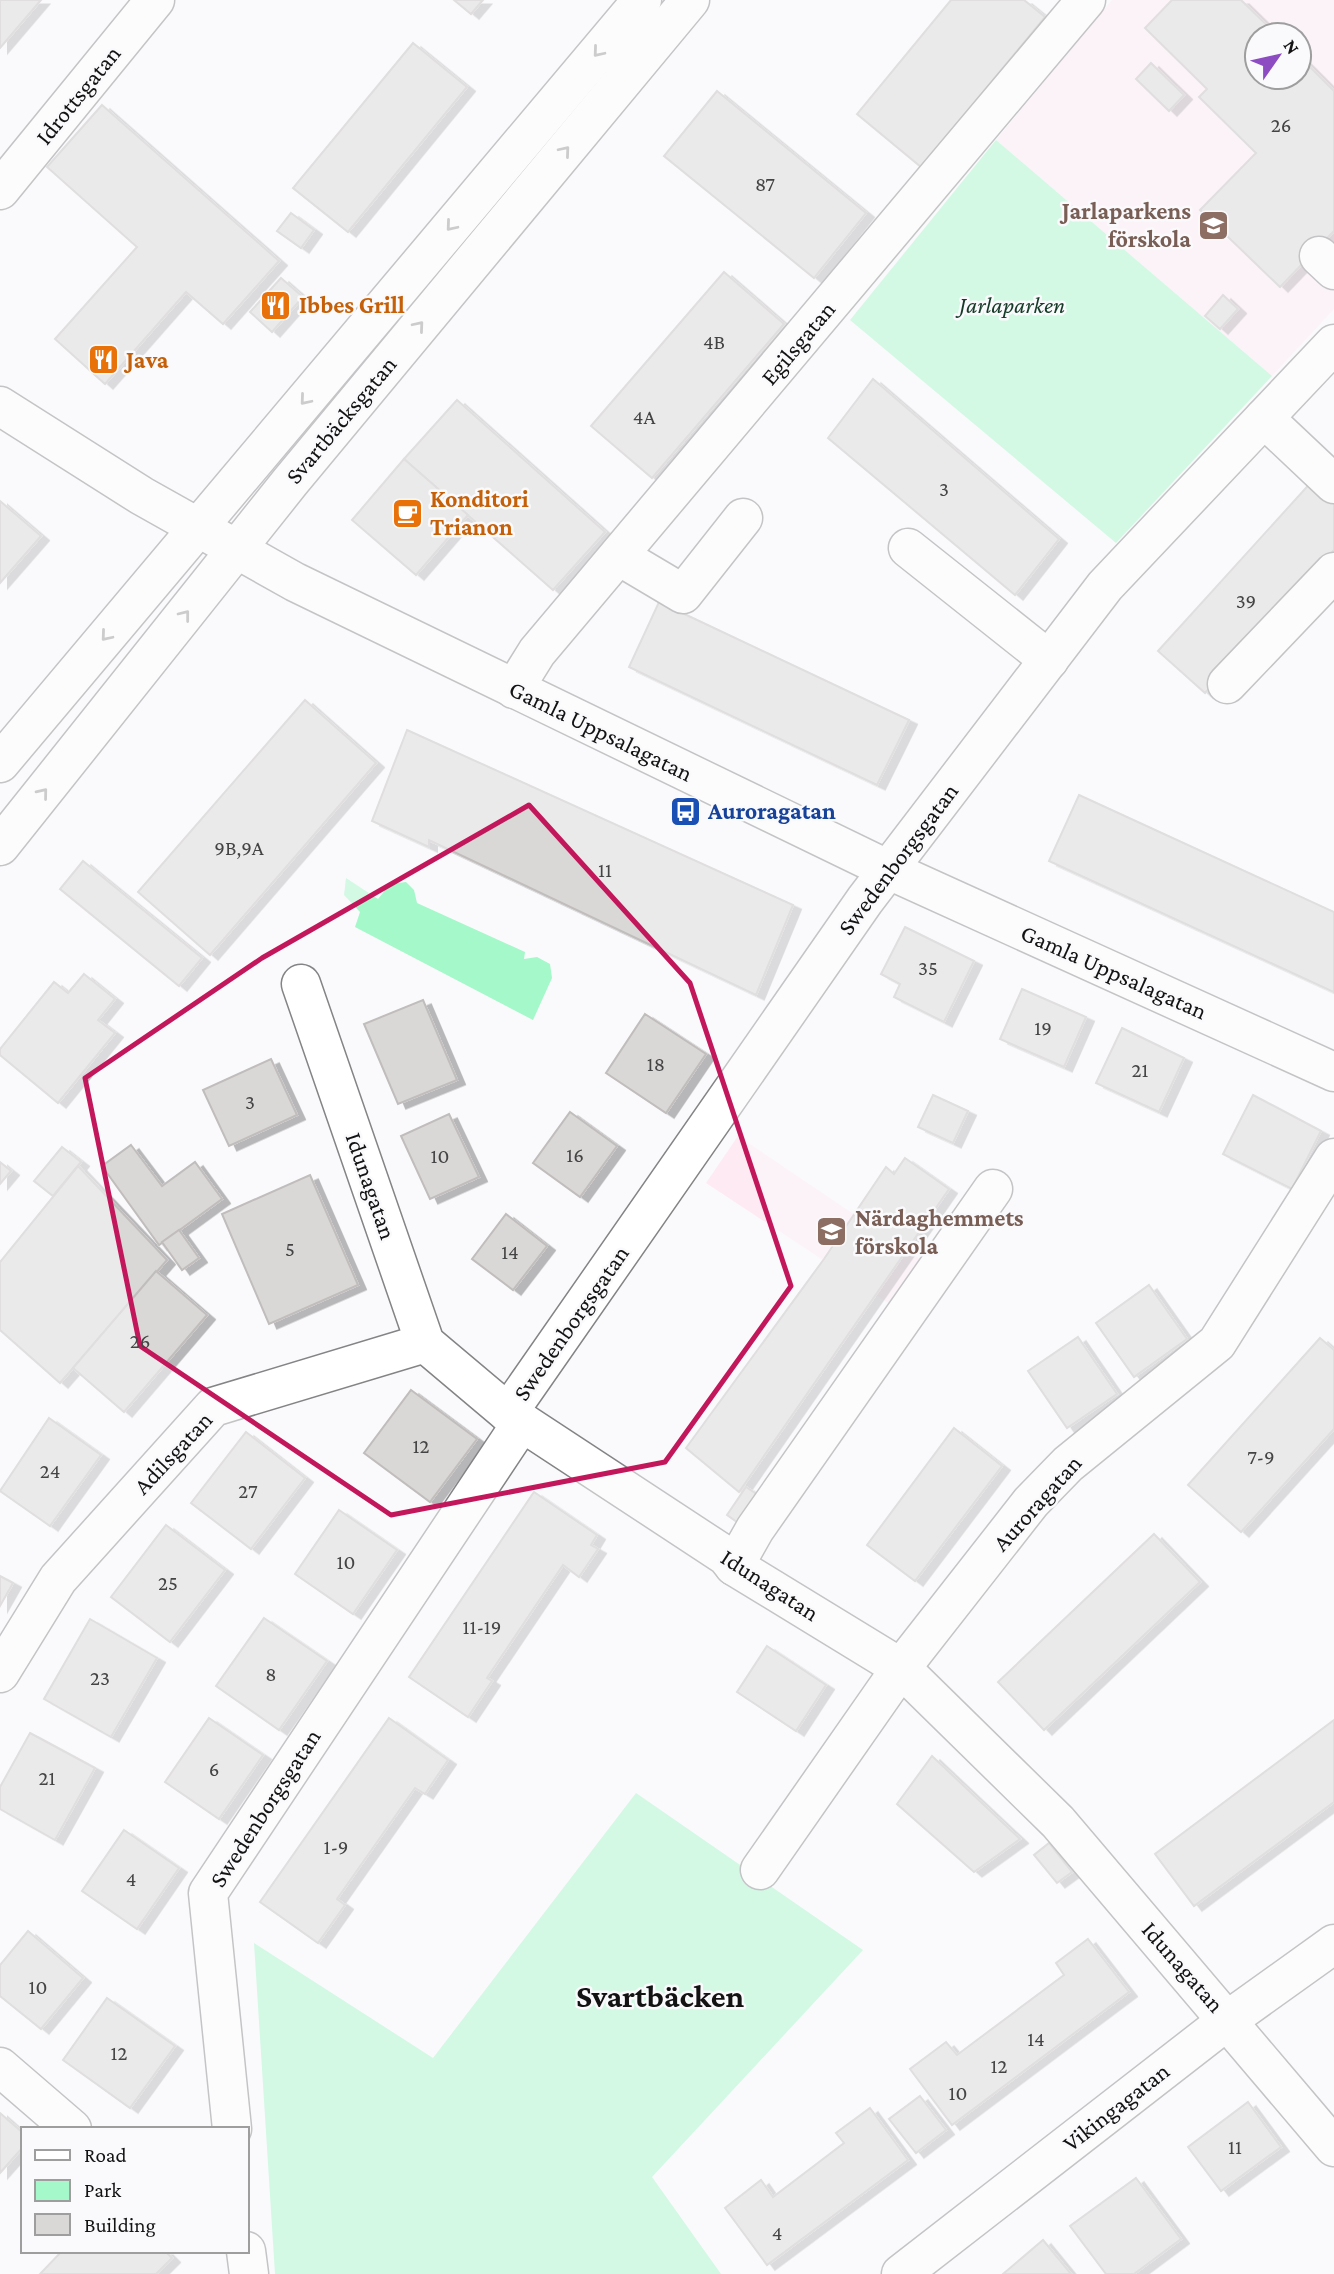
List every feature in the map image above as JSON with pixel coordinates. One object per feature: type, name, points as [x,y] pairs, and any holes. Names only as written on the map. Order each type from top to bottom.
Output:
[{"type":"street","name":"Idrottsgatan","points":[[0,190],[156,0]]},
{"type":"street","name":"Svartbäcksgatan","points":[[0,764],[642,0]]},
{"type":"street","name":"Svartbäcksgatan","points":[[0,846],[236,549],[690,0]]},
{"type":"street","name":"Egilsgatan","points":[[514,689],[537,652],[1086,0]]},
{"type":"street","name":"Swedenborgsgatan","points":[[232,2127],[208,1893],[515,1417],[857,910],[1105,586],[1334,344]]},
{"type":"street","name":"Gamla Uppsalagatan","points":[[0,406],[198,528],[295,582],[889,870],[1334,1072]]},
{"type":"street","points":[[1264,418],[1334,484]]},
{"type":"street","points":[[619,555],[683,594],[743,518]]},
{"type":"street","points":[[908,548],[1049,660]]},
{"type":"street","points":[[1227,684],[1334,572]]},
{"type":"street","name":"Idunagatan","points":[[301,984],[425,1343],[515,1417],[726,1556],[734,1566],[901,1668],[1058,1822],[1334,2147]]},
{"type":"street","name":"Auroragatan","points":[[760,1870],[901,1668],[1031,1502],[1058,1473],[1217,1343],[1334,1158]]},
{"type":"street","points":[[734,1566],[755,1529],[993,1189]]},
{"type":"street","name":"Adilsgatan","points":[[0,1673],[58,1579],[213,1407],[425,1343]]},
{"type":"street","name":"Vikingagatan","points":[[901,2274],[1228,2020],[1334,1944]]},
{"type":"street","points":[[0,2067],[70,2127]]},
{"type":"street","points":[[246,2253],[249,2274]]},
{"type":"highlighted area","points":[[529,805],[690,983],[791,1286],[665,1462],[391,1515],[140,1346],[85,1078],[262,958]]},
{"type":"shaded area","name":"Jarlaparkens förskola","points":[[1112,0],[1334,0],[1334,309],[1272,376],[996,140]]},
{"type":"shaded area","name":"Närdaghemmets förskola","points":[[738,1136],[929,1265],[899,1310],[706,1183]]},
{"type":"green space","name":"Jarlaparken","points":[[996,140],[1272,376],[1116,543],[850,320]]},
{"type":"green space","points":[[346,878],[378,899],[390,884],[406,882],[414,890],[417,903],[525,952],[524,959],[537,957],[550,964],[552,978],[533,1020],[355,927],[360,912],[344,895]]},
{"type":"green space","points":[[636,1793],[863,1950],[652,2177],[721,2274],[275,2274],[254,1943],[433,2058]]},
{"type":"building","points":[[0,0],[41,0],[0,48]]},
{"type":"building","points":[[454,0],[483,0],[471,14]]},
{"type":"building","points":[[951,0],[1024,0],[1045,17],[921,167],[857,114]]},
{"type":"building","points":[[1172,0],[1241,0],[1263,21],[1243,21],[1243,91],[1313,91],[1313,70],[1334,91],[1334,231],[1280,287],[1200,210],[1256,153],[1199,97],[1207,89],[1145,28]]},
{"type":"building","points":[[413,43],[467,87],[348,232],[293,188]]},
{"type":"building","points":[[1151,63],[1184,95],[1169,111],[1136,79]]},
{"type":"building","points":[[717,91],[866,213],[814,278],[664,156]]},
{"type":"building","points":[[102,105],[279,261],[223,324],[186,292],[105,384],[55,339],[137,247],[47,167]]},
{"type":"building","points":[[291,213],[314,230],[301,248],[277,231]]},
{"type":"building","points":[[724,272],[784,324],[652,478],[591,426]]},
{"type":"building","name":"Ibbes Grill","points":[[281,278],[303,297],[272,332],[250,312]]},
{"type":"building","points":[[1223,295],[1238,309],[1220,329],[1205,316]]},
{"type":"building","points":[[873,379],[1059,539],[1015,595],[828,438]]},
{"type":"building","points":[[457,400],[605,532],[553,590],[404,459]]},
{"type":"building","points":[[404,459],[468,515],[416,575],[352,520]]},
{"type":"building","points":[[1315,478],[1334,496],[1334,550],[1205,693],[1158,651]]},
{"type":"building","points":[[0,501],[41,536],[0,583]]},
{"type":"building","points":[[659,602],[909,720],[877,785],[629,667]]},
{"type":"building","points":[[305,700],[376,763],[210,955],[138,892]]},
{"type":"building","points":[[407,730],[793,905],[756,995],[429,840],[429,847],[372,821]]},
{"type":"building","points":[[1079,795],[1334,912],[1334,992],[1049,861]]},
{"type":"building","points":[[83,861],[202,958],[179,986],[60,889]]},
{"type":"building","points":[[905,927],[974,961],[944,1022],[894,997],[900,984],[881,974]]},
{"type":"building","points":[[84,974],[115,999],[98,1020],[115,1033],[58,1103],[0,1055],[0,1049],[54,982],[68,993]]},
{"type":"building","points":[[1022,989],[1086,1017],[1064,1067],[1000,1039]]},
{"type":"building","points":[[423,1000],[457,1080],[398,1104],[364,1024]]},
{"type":"building","points":[[645,1014],[706,1054],[666,1113],[606,1073]]},
{"type":"building","points":[[1122,1028],[1184,1058],[1159,1112],[1096,1083]]},
{"type":"building","points":[[271,1059],[297,1115],[229,1146],[203,1090]]},
{"type":"building","points":[[933,1095],[968,1111],[953,1143],[918,1127]]},
{"type":"building","points":[[1253,1095],[1321,1131],[1292,1189],[1223,1154]]},
{"type":"building","points":[[570,1112],[617,1146],[580,1197],[533,1163]]},
{"type":"building","points":[[449,1114],[479,1177],[430,1199],[401,1136]]},
{"type":"building","points":[[131,1145],[162,1186],[195,1162],[222,1199],[159,1245],[102,1166]]},
{"type":"building","points":[[62,1147],[81,1162],[53,1196],[34,1181]]},
{"type":"building","points":[[905,1158],[949,1189],[739,1492],[686,1448],[824,1259],[886,1167],[894,1174]]},
{"type":"building","points":[[0,1162],[11,1171],[0,1184]]},
{"type":"building","points":[[78,1166],[167,1260],[60,1383],[0,1330],[0,1262]]},
{"type":"building","points":[[310,1175],[358,1285],[269,1324],[222,1214]]},
{"type":"building","points":[[506,1214],[547,1246],[513,1290],[472,1259]]},
{"type":"building","points":[[179,1230],[199,1258],[182,1270],[162,1242]]},
{"type":"building","points":[[156,1271],[207,1315],[124,1412],[73,1368]]},
{"type":"building","points":[[1149,1285],[1187,1339],[1134,1377],[1096,1323]]},
{"type":"building","points":[[1078,1337],[1117,1394],[1067,1428],[1028,1371]]},
{"type":"building","points":[[1320,1338],[1334,1350],[1334,1429],[1241,1532],[1188,1485]]},
{"type":"building","points":[[411,1390],[477,1439],[430,1502],[364,1453]]},
{"type":"building","points":[[49,1418],[101,1455],[50,1526],[0,1491]]},
{"type":"building","points":[[954,1428],[1002,1466],[915,1581],[867,1545]]},
{"type":"building","points":[[246,1432],[305,1478],[251,1549],[191,1503]]},
{"type":"building","points":[[746,1487],[764,1499],[744,1527],[727,1515]]},
{"type":"building","points":[[534,1492],[597,1535],[591,1545],[598,1549],[579,1577],[563,1565],[487,1678],[492,1681],[468,1717],[409,1677]]},
{"type":"building","points":[[339,1510],[397,1550],[353,1614],[295,1574]]},
{"type":"building","points":[[166,1525],[225,1570],[170,1642],[111,1597]]},
{"type":"building","points":[[1154,1534],[1200,1582],[1044,1730],[998,1682]]},
{"type":"building","points":[[0,1576],[13,1583],[0,1606]]},
{"type":"building","points":[[264,1618],[327,1661],[279,1730],[216,1686]]},
{"type":"building","points":[[90,1619],[157,1658],[111,1737],[44,1699]]},
{"type":"building","points":[[767,1646],[826,1685],[796,1731],[737,1692]]},
{"type":"building","points":[[209,1718],[263,1755],[219,1819],[165,1782]]},
{"type":"building","points":[[389,1718],[448,1760],[425,1794],[415,1788],[337,1899],[345,1905],[318,1943],[260,1902]]},
{"type":"building","points":[[1334,1720],[1334,1802],[1194,1906],[1155,1854]]},
{"type":"building","points":[[30,1733],[95,1768],[55,1840],[0,1809],[0,1787]]},
{"type":"building","points":[[932,1756],[1020,1839],[974,1872],[897,1804]]},
{"type":"building","points":[[124,1830],[179,1868],[137,1929],[82,1891]]},
{"type":"building","points":[[1049,1843],[1072,1872],[1057,1883],[1034,1855]]},
{"type":"building","points":[[28,1931],[83,1978],[41,2029],[0,1996],[0,1965]]},
{"type":"building","points":[[1088,1939],[1129,1992],[952,2125],[910,2069],[946,2042],[957,2055],[1064,1975],[1056,1963]]},
{"type":"building","points":[[107,1998],[175,2046],[130,2108],[63,2060]]},
{"type":"building","points":[[920,2096],[946,2130],[916,2153],[889,2119]]},
{"type":"building","points":[[1248,2102],[1281,2147],[1221,2191],[1188,2147]]},
{"type":"building","points":[[870,2108],[908,2160],[767,2265],[725,2208],[761,2180],[773,2197],[844,2143],[836,2133]]},
{"type":"building","points":[[0,2113],[21,2131],[21,2149],[0,2173]]},
{"type":"building","points":[[1136,2178],[1181,2239],[1134,2274],[1106,2274],[1070,2226]]},
{"type":"building","points":[[1043,2240],[1071,2274],[1003,2274]]},
{"type":"building","points":[[60,2253],[167,2253],[172,2258],[156,2274],[40,2274]]},
{"type":"place","name":"Jarlaparkens förskola","points":[[1214,225]]},
{"type":"place","name":"Ibbes Grill","points":[[276,305]]},
{"type":"place","name":"Java","points":[[103,360]]},
{"type":"place","name":"Konditori Trianon","points":[[407,513]]},
{"type":"place","name":"Auroragatan","points":[[685,811]]},
{"type":"place","name":"Närdaghemmets förskola","points":[[832,1232]]},
{"type":"district","name":"Svartbäcken","points":[[660,1996]]}]
